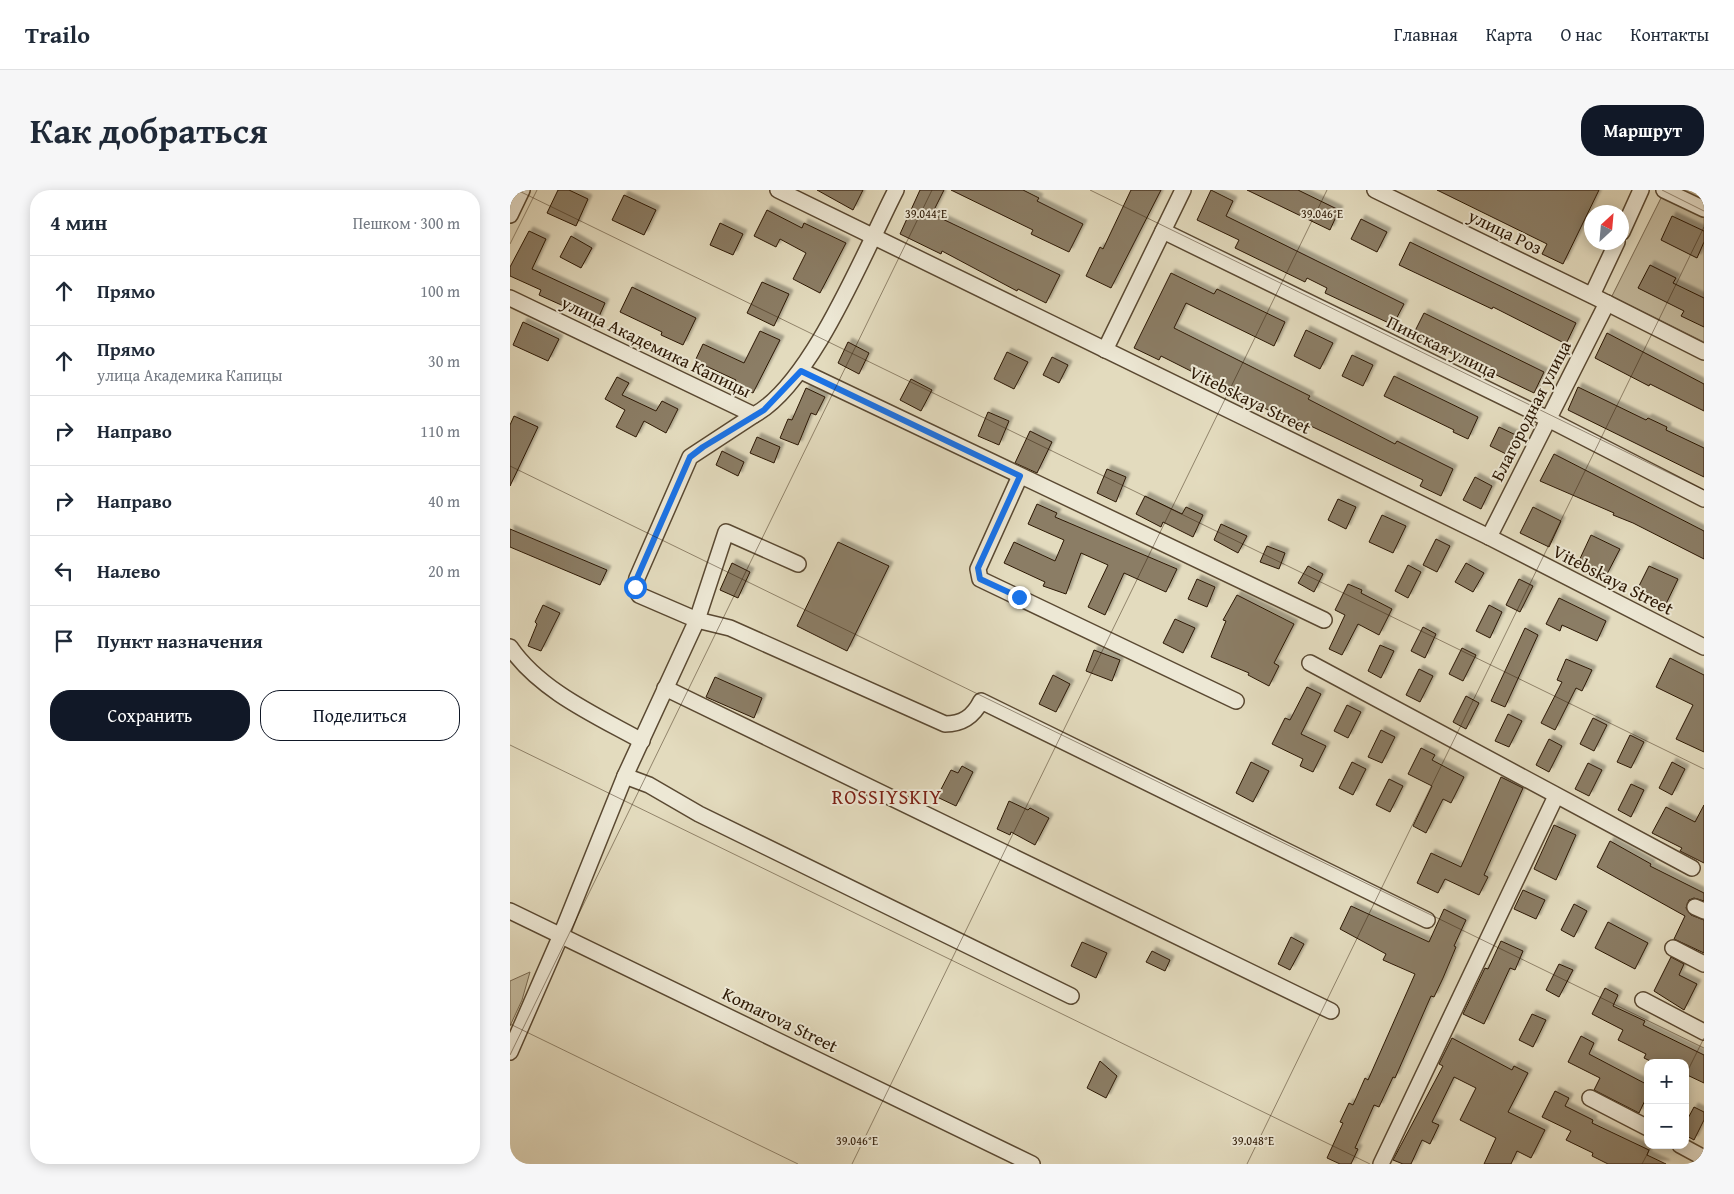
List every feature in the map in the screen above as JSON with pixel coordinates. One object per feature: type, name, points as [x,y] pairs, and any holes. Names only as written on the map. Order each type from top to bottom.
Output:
[{"type":"street","points":[[510,215],[522,190]]},
{"type":"street","name":"Vitebskaya Street","points":[[778,190],[1489,537],[1704,647]]},
{"type":"street","name":"улица Академика Капицы","points":[[510,298],[754,415],[764,410],[801,371],[836,309],[896,190]]},
{"type":"street","points":[[1105,350],[1183,190]]},
{"type":"street","name":"улица Роз","points":[[1375,190],[1607,303]]},
{"type":"street","points":[[1629,217],[1641,190]]},
{"type":"street","points":[[1664,190],[1704,209]]},
{"type":"street","name":"Пинская улица","points":[[1163,231],[1548,419],[1704,499]]},
{"type":"street","points":[[1592,295],[1613,250]]},
{"type":"street","points":[[1607,303],[1704,352]]},
{"type":"street","name":"Благородная улица","points":[[1489,537],[1607,303]]},
{"type":"street","points":[[801,371],[1324,620]]},
{"type":"street","points":[[754,415],[690,457],[637,578],[635,587],[639,595],[697,620],[730,628],[944,724],[959,724],[976,710],[981,701],[1426,920]]},
{"type":"street","points":[[1020,476],[978,568],[980,579],[1236,701]]},
{"type":"street","points":[[510,1052],[561,935],[625,776],[697,620],[726,532],[798,564]]},
{"type":"street","points":[[510,647],[519,660],[551,687],[642,741]]},
{"type":"street","points":[[1310,663],[1692,868]]},
{"type":"street","points":[[666,688],[1331,1011]]},
{"type":"street","points":[[625,776],[649,785],[699,814],[1071,996]]},
{"type":"street","points":[[1381,1164],[1556,796]]},
{"type":"street","name":"Komarova Street","points":[[510,911],[1032,1164]]},
{"type":"street","points":[[1673,948],[1704,964]]},
{"type":"street","points":[[1643,1000],[1704,1032]]},
{"type":"street","points":[[1590,1098],[1644,1126]]},
{"type":"street","points":[[1687,1149],[1704,1158]]},
{"type":"shaded area","points":[[1665,190],[1704,190],[1704,342],[1612,296]]},
{"type":"shaded area","points":[[530,972],[522,1000],[510,1026],[510,981]]},
{"type":"building","points":[[558,190],[569,190],[588,199],[576,226],[547,213]]},
{"type":"building","points":[[817,190],[863,190],[853,210]]},
{"type":"building","points":[[920,190],[944,190],[932,214],[1060,275],[1046,303],[1018,289],[1017,291],[942,251],[941,254],[900,234]]},
{"type":"building","points":[[951,190],[1023,190],[1039,198],[1037,201],[1083,224],[1069,252],[1031,234],[1033,230]]},
{"type":"building","points":[[1131,190],[1161,190],[1111,288],[1086,276],[1100,247],[1103,249]]},
{"type":"building","points":[[1211,190],[1233,201],[1226,216],[1404,304],[1393,325],[1325,293],[1327,288],[1307,278],[1305,282],[1235,248],[1239,240],[1197,220]]},
{"type":"building","points":[[1247,190],[1298,190],[1339,210],[1330,230]]},
{"type":"building","points":[[1437,190],[1599,190],[1592,205],[1584,205],[1584,221],[1563,264],[1542,254],[1547,244]]},
{"type":"building","points":[[624,195],[656,210],[644,235],[612,220]]},
{"type":"building","points":[[767,210],[802,228],[804,223],[846,243],[820,293],[793,279],[806,253],[780,239],[776,247],[754,236]]},
{"type":"building","points":[[1672,216],[1704,231],[1704,242],[1697,258],[1661,240]]},
{"type":"building","points":[[1361,219],[1387,232],[1377,252],[1351,239]]},
{"type":"building","points":[[720,223],[743,234],[733,255],[710,245]]},
{"type":"building","points":[[529,231],[546,239],[532,269],[605,303],[597,321],[539,295],[541,290],[510,276],[510,267]]},
{"type":"building","points":[[571,236],[592,248],[581,268],[560,257]]},
{"type":"building","points":[[1410,242],[1576,323],[1566,344],[1493,307],[1492,309],[1399,265]]},
{"type":"building","points":[[1650,265],[1676,278],[1673,283],[1704,298],[1704,327],[1681,316],[1684,311],[1638,288]]},
{"type":"building","points":[[1171,273],[1214,294],[1217,289],[1285,322],[1274,346],[1186,303],[1174,328],[1310,396],[1308,399],[1395,444],[1397,441],[1453,469],[1441,496],[1420,486],[1423,480],[1334,437],[1298,420],[1296,424],[1161,356],[1159,360],[1134,348]]},
{"type":"building","points":[[762,282],[789,294],[774,326],[747,313]]},
{"type":"building","points":[[632,287],[696,318],[683,345],[661,335],[662,332],[620,312]]},
{"type":"building","points":[[1424,313],[1544,372],[1534,393],[1413,335]]},
{"type":"building","points":[[523,322],[559,339],[548,361],[513,345]]},
{"type":"building","points":[[1306,330],[1333,343],[1320,369],[1294,356]]},
{"type":"building","points":[[760,331],[780,340],[753,393],[734,384],[736,380],[695,361],[703,344],[744,363]]},
{"type":"building","points":[[1607,333],[1704,384],[1704,411],[1650,384],[1649,386],[1595,358]]},
{"type":"building","points":[[848,342],[869,353],[859,374],[838,363]]},
{"type":"building","points":[[1007,352],[1028,362],[1014,389],[994,379]]},
{"type":"building","points":[[1352,355],[1373,365],[1363,386],[1342,376]]},
{"type":"building","points":[[1052,357],[1068,365],[1059,383],[1043,375]]},
{"type":"building","points":[[1394,376],[1478,417],[1468,439],[1453,432],[1454,430],[1384,396]]},
{"type":"building","points":[[617,377],[629,383],[622,395],[656,411],[662,401],[678,409],[666,433],[644,421],[636,437],[616,427],[625,410],[605,399]]},
{"type":"building","points":[[911,379],[932,390],[921,411],[900,400]]},
{"type":"building","points":[[1578,387],[1646,420],[1648,418],[1667,427],[1666,430],[1704,448],[1704,477],[1568,410]]},
{"type":"building","points":[[806,388],[825,397],[816,415],[811,413],[798,445],[780,438],[788,419],[792,420]]},
{"type":"building","points":[[988,412],[1009,421],[999,445],[978,436]]},
{"type":"building","points":[[514,416],[538,427],[510,486],[510,425]]},
{"type":"building","points":[[1499,427],[1520,437],[1510,456],[1490,446]]},
{"type":"building","points":[[1030,431],[1052,442],[1037,473],[1015,463]]},
{"type":"building","points":[[757,437],[780,447],[774,463],[750,453]]},
{"type":"building","points":[[722,451],[744,462],[738,476],[716,465]]},
{"type":"building","points":[[1554,454],[1704,531],[1704,559],[1633,523],[1613,515],[1614,513],[1540,481]]},
{"type":"building","points":[[1107,469],[1126,477],[1116,502],[1097,493]]},
{"type":"building","points":[[1475,477],[1492,486],[1481,509],[1463,500]]},
{"type":"building","points":[[1145,496],[1182,514],[1186,507],[1203,515],[1193,537],[1163,522],[1161,527],[1136,514]]},
{"type":"building","points":[[1338,499],[1356,507],[1346,529],[1328,520]]},
{"type":"building","points":[[1037,504],[1057,513],[1055,517],[1177,569],[1166,592],[1124,573],[1105,615],[1088,607],[1108,565],[1081,553],[1066,594],[1043,586],[1045,582],[1004,563],[1014,542],[1055,561],[1064,540],[1028,524]]},
{"type":"building","points":[[1533,507],[1561,521],[1549,547],[1520,533]]},
{"type":"building","points":[[1382,515],[1406,526],[1393,553],[1369,542]]},
{"type":"building","points":[[1221,524],[1247,536],[1238,553],[1214,540]]},
{"type":"building","points":[[510,529],[607,570],[600,585],[510,547]]},
{"type":"building","points":[[1591,535],[1620,549],[1606,576],[1578,563]]},
{"type":"building","points":[[1436,539],[1450,546],[1437,572],[1423,565]]},
{"type":"building","points":[[838,542],[889,566],[847,651],[797,626]]},
{"type":"building","points":[[1267,546],[1285,553],[1279,569],[1260,562]]},
{"type":"building","points":[[732,563],[750,572],[738,598],[720,590]]},
{"type":"building","points":[[1466,563],[1484,573],[1473,592],[1455,582]]},
{"type":"building","points":[[1408,565],[1421,572],[1408,598],[1395,591]]},
{"type":"building","points":[[1308,566],[1323,574],[1314,592],[1298,583]]},
{"type":"building","points":[[1649,566],[1678,579],[1665,606],[1636,592]]},
{"type":"building","points":[[1197,579],[1215,587],[1207,607],[1188,599]]},
{"type":"building","points":[[1519,579],[1533,586],[1520,612],[1506,605]]},
{"type":"building","points":[[1348,584],[1362,590],[1361,593],[1392,609],[1379,635],[1358,624],[1342,655],[1329,649],[1345,615],[1335,610]]},
{"type":"building","points":[[1237,595],[1294,624],[1274,663],[1279,666],[1269,686],[1248,675],[1249,673],[1211,657],[1226,621],[1223,620]]},
{"type":"building","points":[[1559,598],[1606,621],[1597,641],[1562,625],[1560,631],[1546,624]]},
{"type":"building","points":[[543,605],[560,613],[541,651],[528,646],[537,624],[535,622]]},
{"type":"building","points":[[1489,605],[1502,612],[1490,638],[1476,631]]},
{"type":"building","points":[[1175,619],[1195,628],[1183,653],[1163,643]]},
{"type":"building","points":[[1423,627],[1436,634],[1425,658],[1411,651]]},
{"type":"building","points":[[1525,628],[1538,635],[1505,707],[1491,701]]},
{"type":"building","points":[[1380,645],[1394,651],[1381,678],[1368,671]]},
{"type":"building","points":[[1462,648],[1476,655],[1463,681],[1449,674]]},
{"type":"building","points":[[1094,650],[1120,660],[1112,681],[1086,671]]},
{"type":"building","points":[[1670,658],[1704,675],[1704,752],[1676,739],[1693,705],[1656,687]]},
{"type":"building","points":[[1566,659],[1592,670],[1582,691],[1576,688],[1555,730],[1541,723],[1562,682],[1557,680]]},
{"type":"building","points":[[1419,669],[1433,676],[1420,702],[1406,695]]},
{"type":"building","points":[[1053,675],[1070,684],[1056,712],[1039,704]]},
{"type":"building","points":[[715,677],[762,698],[754,718],[706,697]]},
{"type":"building","points":[[1307,687],[1321,694],[1301,734],[1326,746],[1313,772],[1300,766],[1303,759],[1272,744],[1285,718],[1290,720]]},
{"type":"building","points":[[1466,696],[1479,703],[1466,729],[1453,722]]},
{"type":"building","points":[[1347,705],[1361,712],[1348,738],[1334,731]]},
{"type":"building","points":[[1508,714],[1522,721],[1509,747],[1495,741]]},
{"type":"building","points":[[1593,718],[1607,725],[1594,751],[1580,744]]},
{"type":"building","points":[[1381,730],[1395,737],[1382,763],[1368,757]]},
{"type":"building","points":[[1630,735],[1644,742],[1631,768],[1617,762]]},
{"type":"building","points":[[1549,739],[1562,746],[1549,772],[1536,765]]},
{"type":"building","points":[[1421,748],[1435,755],[1432,760],[1464,777],[1451,803],[1443,799],[1426,833],[1413,826],[1432,786],[1408,774]]},
{"type":"building","points":[[1251,762],[1269,771],[1253,802],[1236,793]]},
{"type":"building","points":[[1352,762],[1366,769],[1353,795],[1339,788]]},
{"type":"building","points":[[1672,762],[1685,769],[1672,795],[1659,788]]},
{"type":"building","points":[[1588,763],[1602,770],[1589,796],[1575,789]]},
{"type":"building","points":[[962,766],[973,772],[956,806],[937,797],[951,770],[958,773]]},
{"type":"building","points":[[1501,777],[1523,788],[1484,875],[1488,877],[1479,895],[1445,879],[1438,893],[1417,883],[1431,853],[1461,867]]},
{"type":"building","points":[[1389,779],[1403,786],[1390,812],[1376,805]]},
{"type":"building","points":[[1631,784],[1644,790],[1631,817],[1618,810]]},
{"type":"building","points":[[1009,801],[1028,810],[1030,808],[1049,818],[1035,845],[1011,832],[1010,835],[997,829]]},
{"type":"building","points":[[1704,805],[1704,863],[1680,851],[1682,848],[1652,833],[1666,807],[1695,822]]},
{"type":"building","points":[[1554,825],[1576,835],[1556,880],[1534,869]]},
{"type":"building","points":[[1610,841],[1651,864],[1650,866],[1704,893],[1704,901],[1694,898],[1689,900],[1686,908],[1691,915],[1704,920],[1704,953],[1674,939],[1685,916],[1597,867]]},
{"type":"building","points":[[1523,890],[1545,900],[1536,919],[1514,909]]},
{"type":"building","points":[[1574,904],[1587,911],[1574,937],[1561,930]]},
{"type":"building","points":[[1351,906],[1429,942],[1444,909],[1466,920],[1454,946],[1456,947],[1443,978],[1434,997],[1431,996],[1395,1078],[1393,1077],[1379,1107],[1374,1105],[1355,1148],[1358,1149],[1351,1164],[1340,1164],[1327,1158],[1343,1123],[1340,1122],[1349,1103],[1353,1105],[1365,1078],[1368,1080],[1415,974],[1383,960],[1386,954],[1340,929]]},
{"type":"building","points":[[1608,922],[1648,943],[1635,969],[1595,948]]},
{"type":"building","points":[[1291,937],[1304,944],[1290,970],[1278,964]]},
{"type":"building","points":[[1501,941],[1523,951],[1515,970],[1510,968],[1484,1024],[1463,1014],[1485,968],[1488,969]]},
{"type":"building","points":[[1082,942],[1107,953],[1096,978],[1071,966]]},
{"type":"building","points":[[1152,951],[1170,960],[1165,971],[1146,962]]},
{"type":"building","points":[[1671,957],[1684,964],[1679,975],[1697,984],[1684,1010],[1654,991]]},
{"type":"building","points":[[1559,964],[1573,970],[1559,997],[1546,990]]},
{"type":"building","points":[[1605,988],[1618,995],[1613,1006],[1645,1021],[1643,1025],[1704,1055],[1704,1083],[1689,1076],[1689,1059],[1646,1059],[1644,1058],[1646,1054],[1618,1040],[1623,1030],[1592,1014]]},
{"type":"building","points":[[1532,1014],[1546,1020],[1533,1047],[1519,1040]]},
{"type":"building","points":[[1581,1036],[1594,1043],[1589,1054],[1644,1083],[1644,1102],[1639,1113],[1594,1090],[1600,1078],[1568,1062]]},
{"type":"building","points":[[1452,1038],[1512,1070],[1514,1066],[1528,1073],[1508,1112],[1545,1130],[1531,1158],[1517,1151],[1511,1164],[1484,1164],[1496,1138],[1460,1120],[1476,1088],[1454,1077],[1432,1122],[1439,1125],[1430,1144],[1422,1140],[1411,1164],[1403,1164],[1393,1160],[1443,1066],[1439,1064]]},
{"type":"building","points":[[1100,1061],[1117,1076],[1106,1098],[1087,1088]]},
{"type":"building","points":[[1555,1091],[1569,1098],[1565,1106],[1593,1120],[1592,1123],[1649,1150],[1647,1155],[1666,1164],[1608,1164],[1592,1156],[1593,1153],[1566,1140],[1571,1131],[1542,1117]]},
{"type":"building","points":[[1694,1107],[1704,1112],[1704,1120],[1694,1140],[1689,1137],[1689,1116]]},
{"type":"district","name":"ROSSIYSKIY","points":[[887,797]]},
{"type":"route","points":[[635,587],[637,578],[690,457],[764,410],[801,371],[1020,476],[978,568],[980,579],[1019,597]]}]
